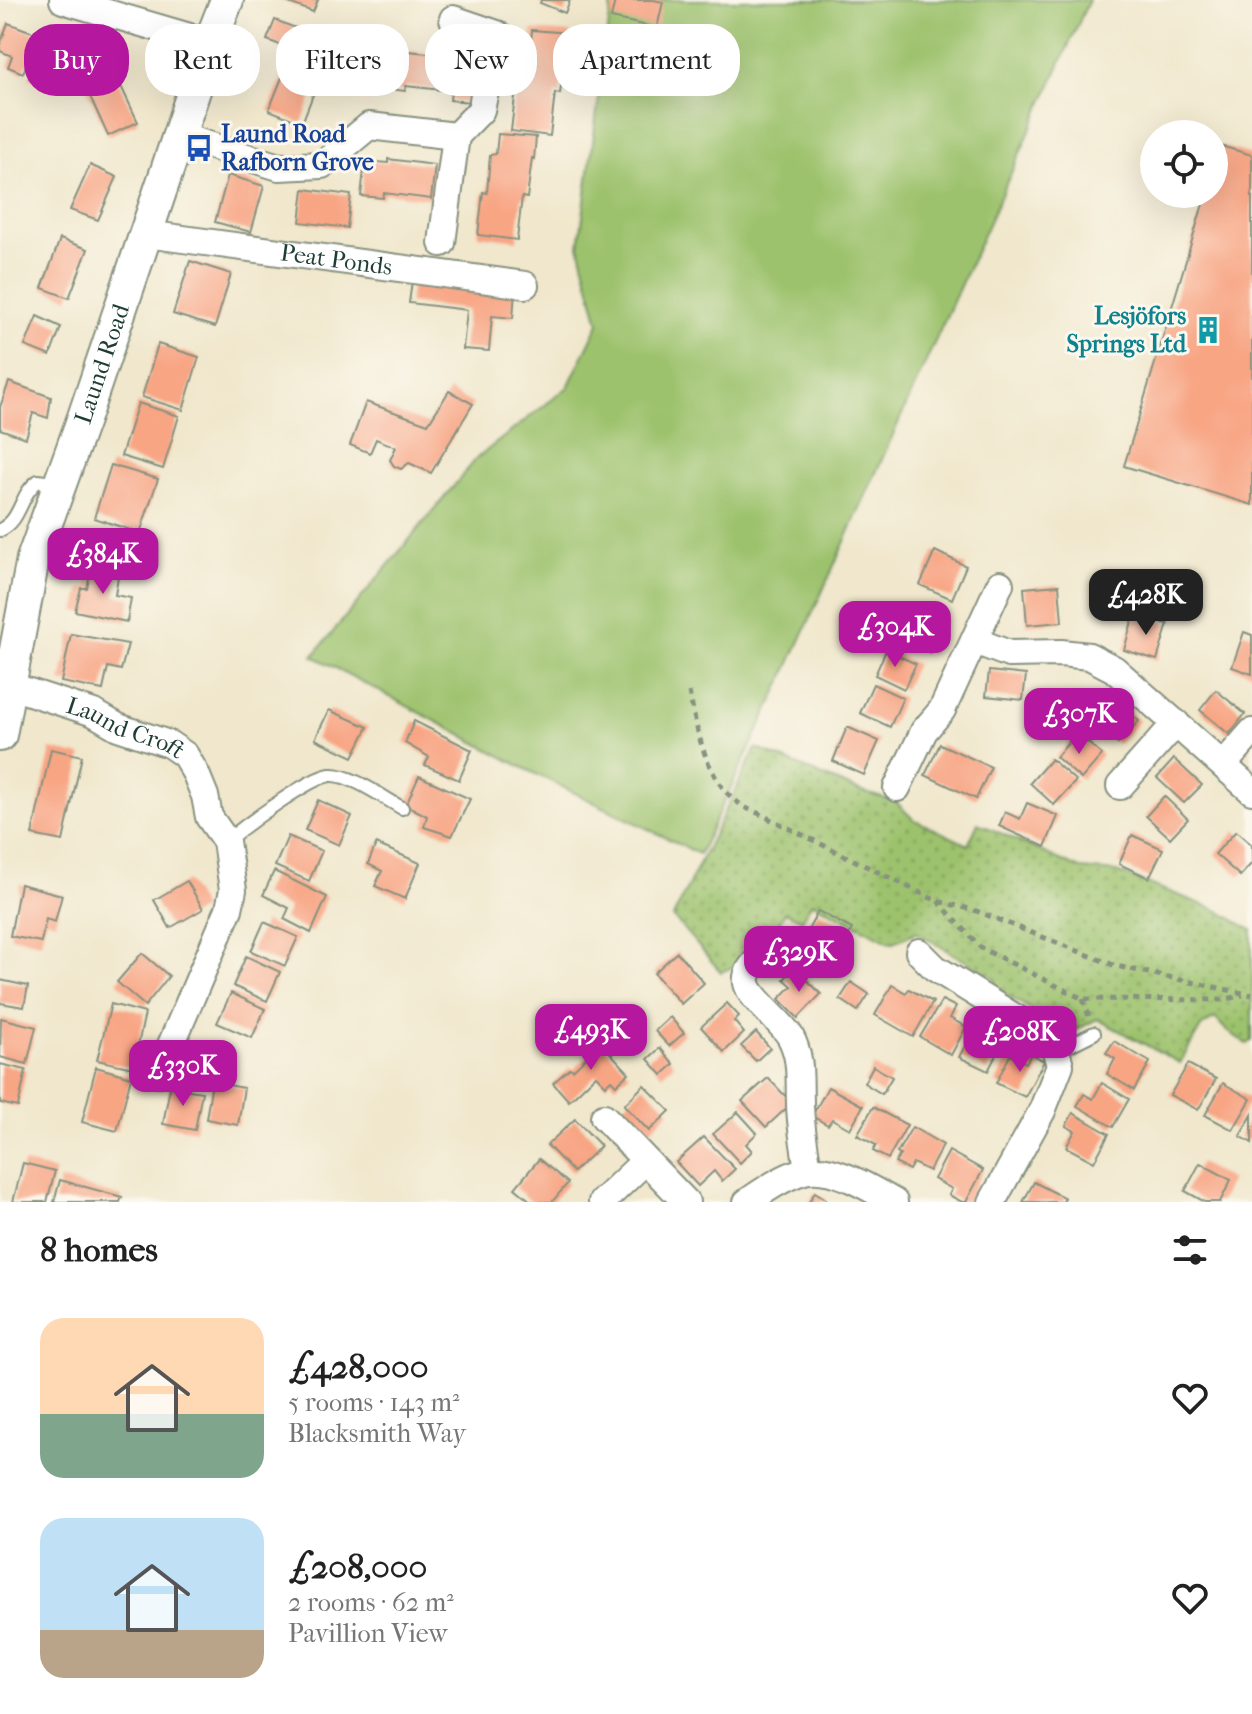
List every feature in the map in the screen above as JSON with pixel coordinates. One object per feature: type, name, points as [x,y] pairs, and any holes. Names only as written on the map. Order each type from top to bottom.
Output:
[{"type":"street","points":[[63,0],[145,24]]},
{"type":"street","name":"Laund Road","points":[[218,24],[227,0]]},
{"type":"street","points":[[442,243],[456,136],[481,110],[497,34],[453,19]]},
{"type":"street","name":"Laund Road","points":[[0,735],[33,559],[192,96]]},
{"type":"street","points":[[179,136],[279,167],[322,165],[369,126],[456,136]]},
{"type":"street","name":"Peat Ponds","points":[[146,234],[525,285]]},
{"type":"street","points":[[897,788],[924,731],[942,710],[1000,584]]},
{"type":"street","points":[[975,641],[1009,654],[1089,656],[1114,669],[1252,791]]},
{"type":"street","name":"Laund Croft","points":[[11,686],[94,713],[118,727],[169,744],[185,755],[205,796],[209,817],[226,841],[233,890],[229,909],[159,1073]]},
{"type":"street","points":[[1120,786],[1176,723]]},
{"type":"street","points":[[1223,765],[1252,732]]},
{"type":"street","points":[[775,945],[748,970],[747,984],[789,1034],[799,1057],[800,1103],[808,1170]]},
{"type":"street","points":[[919,952],[935,968],[1053,1041],[1060,1065],[1042,1111],[992,1202]]},
{"type":"street","points":[[604,1117],[686,1202]]},
{"type":"street","points":[[602,1202],[645,1161]]},
{"type":"street","points":[[747,1202],[783,1179],[808,1170],[857,1181],[894,1202]]},
{"type":"lane","points":[[0,530],[9,526],[15,518],[28,488],[38,481],[59,484]]},
{"type":"lane","points":[[226,841],[315,780],[331,775],[348,778],[402,808]]},
{"type":"lane","points":[[1056,1052],[1094,1033]]},
{"type":"path","points":[[689,692],[696,724],[720,786],[745,809],[937,901],[974,910],[1116,966],[1249,995]]},
{"type":"path","points":[[937,901],[981,948],[1083,999],[1223,1000],[1249,995]]},
{"type":"green space","points":[[612,0],[1089,0],[781,683],[699,854],[520,766],[313,656],[477,458],[568,387],[599,323],[579,246],[599,96],[740,96],[740,24],[609,24]]},
{"type":"green space","points":[[756,748],[859,791],[896,802],[913,819],[968,845],[978,823],[1080,869],[1117,872],[1217,910],[1252,930],[1252,1041],[1247,1044],[1215,1018],[1201,1027],[1180,1063],[1097,1019],[1071,1033],[995,988],[994,978],[916,932],[892,943],[812,902],[802,920],[785,912],[768,942],[738,965],[721,972],[673,917]]},
{"type":"building","points":[[281,0],[318,0],[313,12]]},
{"type":"building","points":[[541,0],[570,0],[565,13],[540,3]]},
{"type":"building","points":[[615,0],[663,2],[658,24],[639,24],[611,18]]},
{"type":"building","points":[[275,20],[285,24],[276,24],[276,43],[267,40]]},
{"type":"building","points":[[8,23],[24,29],[23,73],[8,67],[12,56],[0,51]]},
{"type":"building","points":[[537,30],[553,32],[555,96],[550,136],[511,131],[515,96],[537,96]]},
{"type":"building","points":[[409,51],[425,53],[425,88],[409,86]]},
{"type":"building","points":[[276,92],[276,96],[312,96],[302,123],[269,110]]},
{"type":"building","points":[[90,96],[126,96],[138,122],[108,136]]},
{"type":"building","points":[[450,96],[470,96],[470,102],[450,100]]},
{"type":"building","points":[[498,134],[536,137],[527,198],[522,197],[517,240],[478,235],[483,192],[487,193],[490,155],[496,154]]},
{"type":"building","name":"Lesjöfors Springs Ltd","points":[[1228,148],[1252,155],[1252,505],[1124,466],[1202,208],[1228,208]]},
{"type":"building","points":[[388,159],[435,165],[431,199],[384,193],[383,198],[361,196],[365,161],[388,163]]},
{"type":"building","points":[[90,165],[117,177],[98,220],[70,210]]},
{"type":"building","points":[[228,175],[264,186],[251,232],[215,222]]},
{"type":"building","points":[[304,189],[351,195],[347,228],[300,222]]},
{"type":"building","points":[[60,239],[88,249],[69,298],[42,288]]},
{"type":"building","points":[[190,261],[231,274],[215,327],[173,314]]},
{"type":"building","points":[[412,281],[515,291],[513,318],[492,316],[489,351],[463,349],[467,310],[409,303]]},
{"type":"building","points":[[37,316],[61,327],[50,356],[25,346]]},
{"type":"building","points":[[158,344],[199,357],[183,410],[142,397]]},
{"type":"building","points":[[9,382],[51,397],[48,418],[33,413],[26,438],[0,429],[0,407]]},
{"type":"building","points":[[449,391],[473,404],[431,473],[409,463],[401,469],[394,466],[390,460],[396,447],[376,439],[370,453],[350,445],[366,402],[428,424]]},
{"type":"building","points":[[138,403],[179,416],[163,469],[121,456]]},
{"type":"building","points":[[111,465],[158,479],[140,533],[94,518]]},
{"type":"building","points":[[935,551],[966,566],[952,599],[920,585]]},
{"type":"building","points":[[92,565],[119,571],[115,595],[131,598],[127,622],[75,611],[81,588],[87,588]]},
{"type":"building","points":[[1059,585],[1062,622],[1027,625],[1024,588]]},
{"type":"building","points":[[914,604],[946,619],[931,653],[899,638]]},
{"type":"building","points":[[1134,614],[1168,624],[1157,660],[1124,650]]},
{"type":"building","points":[[1244,632],[1252,635],[1252,674],[1232,667]]},
{"type":"building","points":[[71,634],[128,644],[121,670],[108,667],[103,690],[61,682]]},
{"type":"building","points":[[886,650],[916,664],[904,689],[875,675]]},
{"type":"building","points":[[989,671],[1026,675],[1023,700],[986,696]]},
{"type":"building","points":[[873,684],[903,698],[890,727],[860,713]]},
{"type":"building","points":[[1216,690],[1245,714],[1229,734],[1200,710]]},
{"type":"building","points":[[1114,698],[1139,721],[1118,744],[1093,722]]},
{"type":"building","points":[[329,710],[368,727],[353,757],[315,739]]},
{"type":"building","points":[[414,721],[472,750],[459,780],[425,765],[429,757],[405,743]]},
{"type":"building","points":[[847,727],[879,741],[864,775],[833,761]]},
{"type":"building","points":[[1077,733],[1102,755],[1081,779],[1056,757]]},
{"type":"building","points":[[940,744],[991,767],[976,799],[925,775]]},
{"type":"building","points":[[51,749],[82,756],[63,841],[32,835]]},
{"type":"building","points":[[1051,759],[1076,781],[1054,805],[1030,783]]},
{"type":"building","points":[[1174,759],[1202,785],[1184,803],[1157,778]]},
{"type":"building","points":[[419,776],[470,799],[452,836],[424,827],[427,816],[406,805]]},
{"type":"building","points":[[1164,796],[1188,819],[1170,838],[1146,816]]},
{"type":"building","points":[[318,800],[352,816],[339,845],[305,830]]},
{"type":"building","points":[[1027,803],[1058,816],[1045,847],[999,826],[1005,812],[1020,819]]},
{"type":"building","points":[[1236,831],[1252,845],[1252,863],[1240,876],[1215,854]]},
{"type":"building","points":[[1132,835],[1163,849],[1149,878],[1119,864]]},
{"type":"building","points":[[288,836],[322,851],[309,881],[275,866]]},
{"type":"building","points":[[376,844],[420,863],[405,899],[375,886],[382,871],[368,864]]},
{"type":"building","points":[[274,871],[327,897],[311,933],[284,919],[289,908],[263,895]]},
{"type":"building","points":[[187,881],[203,909],[170,928],[154,900]]},
{"type":"building","points":[[20,884],[62,895],[55,922],[46,919],[41,942],[10,936]]},
{"type":"building","points":[[818,911],[852,929],[833,965],[799,947]]},
{"type":"building","points":[[264,922],[298,937],[285,966],[251,951]]},
{"type":"building","points":[[677,952],[704,983],[681,1004],[654,973]]},
{"type":"building","points":[[142,953],[169,976],[145,1006],[117,982]]},
{"type":"building","points":[[246,956],[280,972],[267,1001],[233,986]]},
{"type":"building","points":[[795,968],[821,994],[798,1018],[779,999],[792,986],[784,979]]},
{"type":"building","points":[[0,980],[28,986],[24,1007],[0,1003]]},
{"type":"building","points":[[851,982],[869,994],[858,1011],[840,999]]},
{"type":"building","points":[[892,985],[906,993],[909,989],[933,1002],[913,1037],[875,1015]]},
{"type":"building","points":[[231,993],[265,1009],[252,1038],[217,1023]]},
{"type":"building","points":[[942,1000],[956,1007],[950,1018],[966,1027],[951,1055],[920,1037]]},
{"type":"building","points":[[727,1003],[739,1016],[734,1021],[744,1033],[724,1052],[701,1027]]},
{"type":"building","points":[[111,1004],[145,1013],[133,1068],[97,1060]]},
{"type":"building","points":[[670,1017],[684,1033],[669,1046],[655,1031]]},
{"type":"building","points":[[1,1018],[36,1027],[27,1064],[0,1057]]},
{"type":"building","points":[[995,1028],[1007,1034],[988,1071],[959,1057],[974,1029],[990,1037]]},
{"type":"building","points":[[756,1032],[770,1048],[756,1061],[741,1046]]},
{"type":"building","points":[[1114,1041],[1150,1062],[1134,1090],[1107,1074],[1115,1059],[1106,1053]]},
{"type":"building","points":[[601,1043],[629,1073],[616,1085],[611,1080],[606,1085],[596,1075],[569,1101],[553,1083],[570,1068],[573,1070]]},
{"type":"building","points":[[660,1048],[674,1064],[662,1075],[648,1059]]},
{"type":"building","points":[[1031,1054],[1044,1061],[1025,1097],[996,1083],[1010,1055],[1026,1063]]},
{"type":"building","points":[[0,1064],[26,1070],[18,1107],[0,1103]]},
{"type":"building","points":[[1188,1064],[1216,1079],[1198,1110],[1170,1095]]},
{"type":"building","points":[[873,1066],[892,1077],[882,1094],[864,1083]]},
{"type":"building","points":[[96,1067],[131,1077],[117,1131],[82,1122]]},
{"type":"building","points":[[768,1078],[792,1103],[766,1127],[742,1101]]},
{"type":"building","points":[[212,1082],[244,1088],[238,1125],[206,1119]]},
{"type":"building","points":[[1102,1083],[1129,1099],[1113,1127],[1077,1106],[1084,1094],[1093,1099]]},
{"type":"building","points":[[1223,1083],[1251,1099],[1233,1130],[1205,1115]]},
{"type":"building","points":[[644,1085],[670,1111],[649,1131],[624,1105]]},
{"type":"building","points":[[170,1087],[202,1092],[195,1130],[163,1124]]},
{"type":"building","points":[[828,1087],[863,1106],[850,1129],[832,1119],[828,1125],[812,1116]]},
{"type":"building","points":[[873,1107],[907,1125],[888,1159],[873,1151],[876,1145],[857,1135]]},
{"type":"building","points":[[738,1112],[757,1133],[746,1144],[752,1151],[740,1163],[713,1134]]},
{"type":"building","points":[[1073,1113],[1109,1134],[1094,1162],[1066,1147],[1075,1131],[1066,1126]]},
{"type":"building","points":[[1252,1115],[1252,1143],[1240,1136]]},
{"type":"building","points":[[575,1119],[601,1146],[573,1172],[547,1145]]},
{"type":"building","points":[[912,1127],[943,1145],[929,1171],[913,1163],[909,1170],[895,1163],[900,1155],[897,1153]]},
{"type":"building","points":[[704,1137],[735,1169],[722,1181],[714,1171],[698,1186],[676,1162]]},
{"type":"building","points":[[949,1151],[983,1170],[966,1202],[949,1195],[952,1189],[934,1179]]},
{"type":"building","points":[[539,1159],[568,1183],[552,1202],[532,1202],[515,1188]]},
{"type":"building","points":[[23,1163],[55,1171],[47,1202],[13,1202]]},
{"type":"building","points":[[1200,1163],[1231,1180],[1220,1202],[1205,1202],[1185,1191]]},
{"type":"building","points":[[60,1180],[122,1197],[120,1202],[54,1202]]},
{"type":"building","points":[[1034,1182],[1065,1198],[1063,1202],[1023,1202]]},
{"type":"building","points":[[815,1192],[826,1199],[825,1202],[809,1202]]},
{"type":"place","name":"Laund Road Rafborn Grove","points":[[199,148]]},
{"type":"place","name":"Lesjöfors Springs Ltd","points":[[1208,330]]}]
